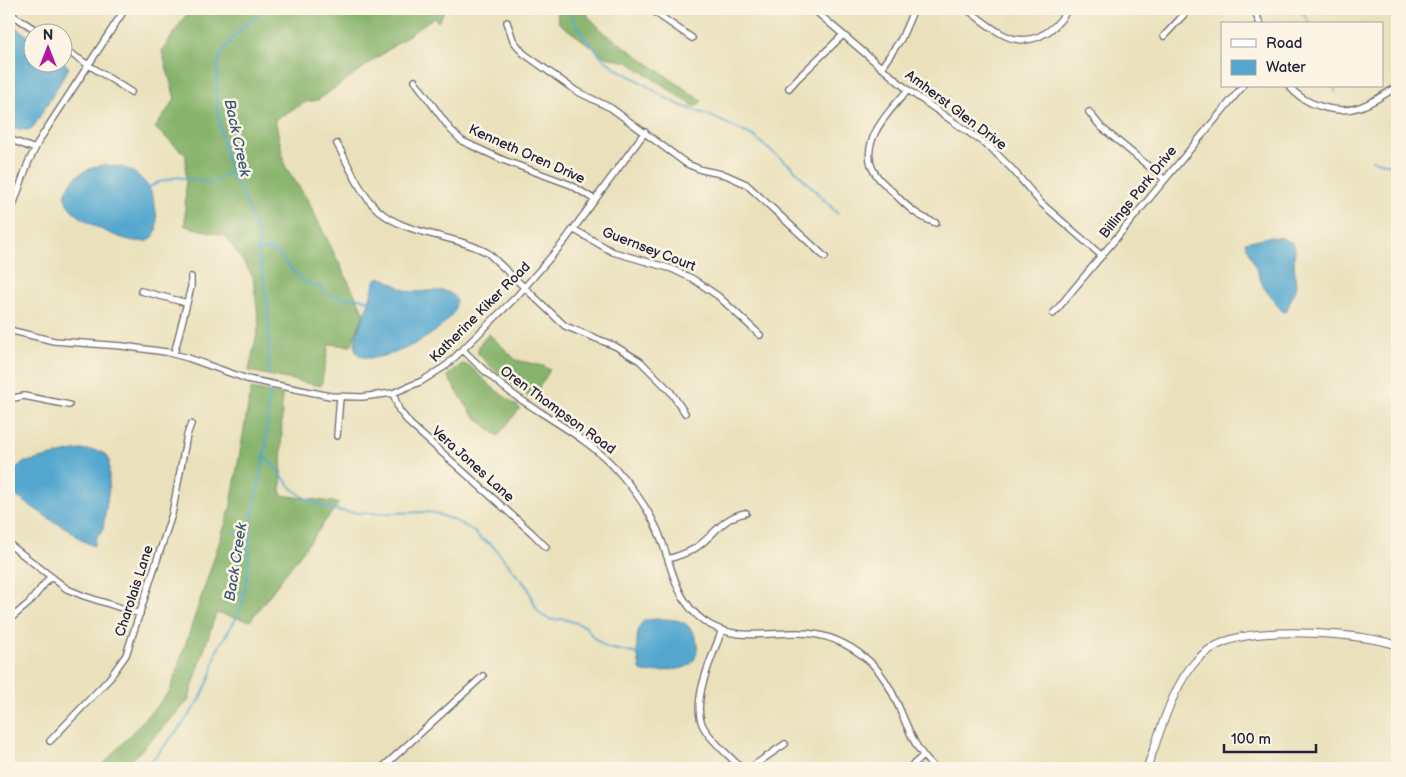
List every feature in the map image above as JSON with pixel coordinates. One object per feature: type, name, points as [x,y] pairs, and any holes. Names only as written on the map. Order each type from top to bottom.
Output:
[{"type":"street","points":[[9,217],[35,148],[125,9]]},
{"type":"street","points":[[650,9],[692,38]]},
{"type":"street","name":"Amherst Glen Drive","points":[[813,9],[908,90],[991,148],[1041,203],[1102,256]]},
{"type":"street","points":[[881,68],[901,39],[914,9]]},
{"type":"street","points":[[966,9],[1002,34],[1015,39],[1030,40],[1046,33],[1060,22],[1068,9]]},
{"type":"street","points":[[1164,36],[1189,9]]},
{"type":"street","points":[[1254,9],[1259,22]]},
{"type":"street","points":[[9,13],[23,22]]},
{"type":"street","points":[[507,22],[513,40],[523,53],[564,84],[611,108],[695,168],[726,175],[746,184],[825,257]]},
{"type":"street","points":[[789,88],[843,35]]},
{"type":"street","points":[[72,55],[131,92]]},
{"type":"street","name":"Kenneth Oren Drive","points":[[415,81],[450,130],[462,141],[503,160],[571,185],[595,200]]},
{"type":"street","points":[[1290,88],[1293,92],[1310,102],[1320,106],[1342,109],[1358,107],[1381,97],[1397,86]]},
{"type":"street","name":"Billings Park Drive","points":[[1053,314],[1241,88]]},
{"type":"street","points":[[908,90],[892,108],[873,135],[870,147],[870,162],[876,176],[898,198],[923,219],[936,223]]},
{"type":"street","points":[[1089,112],[1101,127],[1164,180]]},
{"type":"street","name":"Katherine Kiker Road","points":[[9,330],[54,341],[146,348],[174,354],[247,378],[340,397],[362,397],[408,388],[436,373],[463,350],[524,288],[553,256],[645,132]]},
{"type":"street","points":[[9,139],[35,148]]},
{"type":"street","points":[[337,144],[364,193],[380,212],[399,224],[478,248],[496,260],[565,326],[615,346],[640,361],[670,391],[685,413]]},
{"type":"street","name":"Guernsey Court","points":[[573,229],[613,252],[672,270],[693,279],[718,296],[760,335]]},
{"type":"street","points":[[174,354],[191,287],[191,277]]},
{"type":"street","points":[[141,291],[187,303]]},
{"type":"street","name":"Oren Thompson Road","points":[[463,350],[506,390],[594,449],[617,470],[653,520],[668,559],[676,587],[687,606],[703,621],[722,630],[746,635],[811,634],[838,642],[858,652],[873,665],[887,682],[917,747],[935,768]]},
{"type":"street","name":"Vera Jones Lane","points":[[394,392],[399,410],[410,424],[546,547]]},
{"type":"street","points":[[9,399],[24,396],[69,405]]},
{"type":"street","points":[[337,436],[340,397]]},
{"type":"street","name":"Charolais Lane","points":[[50,742],[118,667],[130,645],[172,514],[187,435],[191,424]]},
{"type":"street","points":[[668,559],[692,551],[728,518],[746,513]]},
{"type":"street","points":[[9,544],[72,592],[140,614]]},
{"type":"street","points":[[9,620],[29,603],[50,577]]},
{"type":"street","points":[[722,630],[700,693],[698,711],[702,724],[709,735],[741,768]]},
{"type":"street","points":[[1147,768],[1180,683],[1203,654],[1222,643],[1240,637],[1275,634],[1351,636],[1397,645]]},
{"type":"street","points":[[382,768],[483,676]]},
{"type":"street","points":[[750,768],[785,744]]},
{"type":"street","points":[[909,768],[923,756]]},
{"type":"green space","points":[[190,9],[446,9],[438,22],[434,17],[318,100],[306,102],[275,119],[285,166],[307,199],[364,313],[351,346],[329,344],[321,386],[249,371],[259,324],[253,277],[226,236],[185,226],[186,155],[155,128],[175,99],[162,51]]},
{"type":"green space","points":[[556,9],[586,9],[588,16],[605,33],[702,101],[695,107],[628,62],[606,57],[559,23]]},
{"type":"green space","points":[[489,334],[516,360],[543,366],[550,370],[532,399],[493,369],[478,354],[479,346]]},
{"type":"green space","points":[[462,364],[470,366],[493,388],[520,408],[498,436],[472,414],[447,376]]},
{"type":"green space","points":[[251,389],[282,395],[281,495],[339,503],[250,621],[216,613],[188,701],[124,768],[100,768],[170,691],[230,510]]},
{"type":"water","points":[[9,26],[16,27],[22,32],[22,72],[67,72],[34,126],[29,130],[9,129]]},
{"type":"water","points":[[103,165],[130,170],[149,188],[155,206],[157,222],[151,239],[144,242],[133,241],[105,231],[79,216],[66,201],[67,190],[77,176]]},
{"type":"water","points":[[1268,237],[1283,238],[1292,243],[1295,249],[1296,287],[1286,312],[1282,311],[1264,288],[1245,242]]},
{"type":"water","points":[[379,277],[408,291],[440,290],[451,294],[456,299],[454,311],[435,331],[413,345],[379,357],[361,356],[357,354],[355,349],[356,336],[376,279]]},
{"type":"water","points":[[80,450],[93,450],[104,453],[109,459],[109,487],[103,529],[96,538],[94,546],[81,540],[68,529],[13,494],[13,471],[22,463]]},
{"type":"water","points":[[671,619],[686,624],[695,635],[697,642],[696,657],[692,663],[680,669],[652,673],[641,671],[637,651],[637,636],[641,624],[645,620]]},
{"type":"waterway","name":"Back Creek","points":[[265,9],[241,29],[220,56],[217,68],[217,104],[221,135],[230,172],[243,196],[259,237],[257,250],[268,307],[269,374]]},
{"type":"waterway","points":[[567,9],[585,38],[605,60],[664,97],[682,106],[711,116],[755,137],[791,166],[838,214]]},
{"type":"waterway","points":[[1301,9],[1309,22]]},
{"type":"waterway","points":[[1372,160],[1397,166]]},
{"type":"waterway","points":[[148,188],[159,182],[177,177],[211,183],[230,172]]},
{"type":"waterway","points":[[257,250],[273,250],[277,252],[306,283],[319,287],[330,295],[346,299],[359,298],[369,301]]},
{"type":"waterway","name":"Back Creek","points":[[146,768],[200,700],[211,675],[217,650],[240,612],[247,578],[251,525],[266,444],[269,392]]},
{"type":"waterway","points":[[264,456],[293,489],[312,502],[327,508],[359,513],[426,512],[435,513],[456,521],[492,545],[528,588],[537,610],[543,616],[552,620],[564,619],[585,626],[593,637],[607,648],[639,654]]},
{"type":"waterway","points":[[233,532],[250,537]]}]
